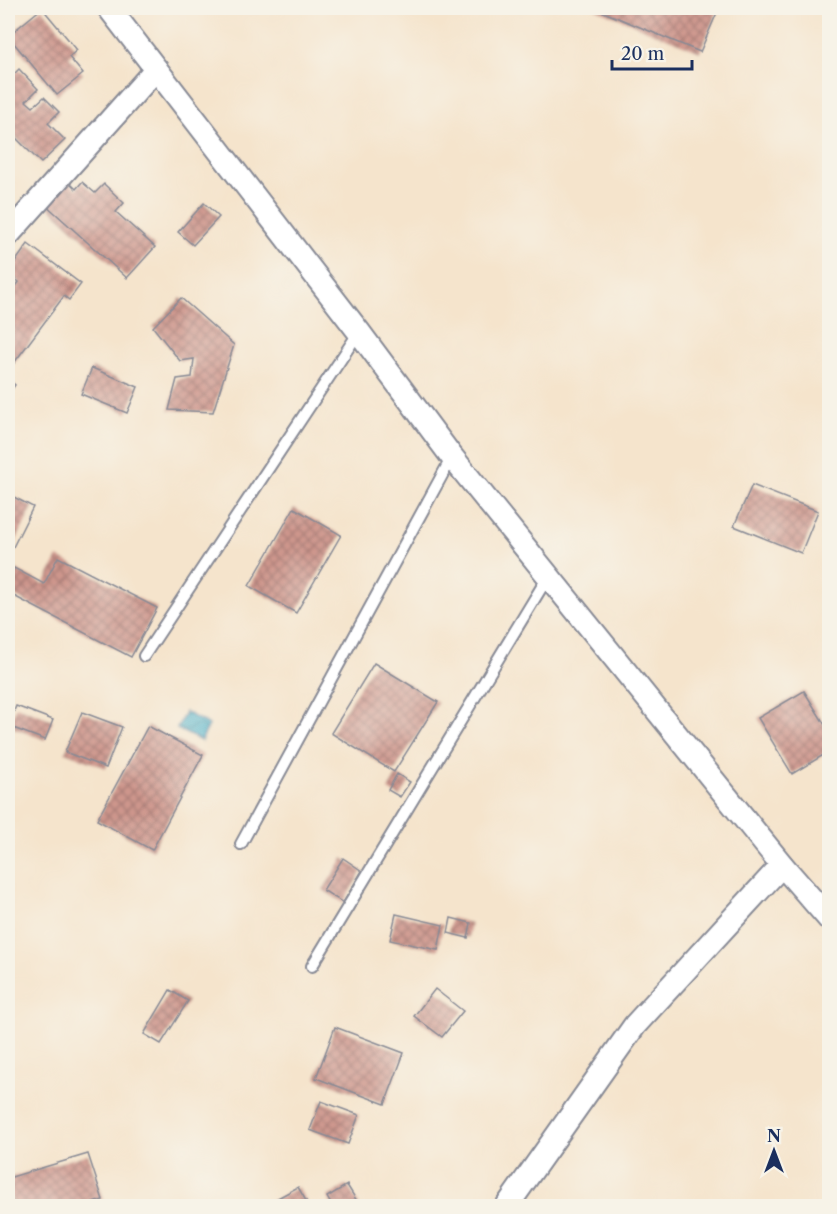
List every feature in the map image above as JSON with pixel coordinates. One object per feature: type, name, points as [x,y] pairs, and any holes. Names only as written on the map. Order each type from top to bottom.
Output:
[{"type":"street","points":[[109,8],[359,332],[452,457],[782,865],[830,920]]},
{"type":"street","points":[[8,235],[156,69]]},
{"type":"street","points":[[507,1206],[635,1025],[782,865]]},
{"type":"lane","points":[[144,656],[359,332]]},
{"type":"lane","points":[[241,844],[452,457]]},
{"type":"lane","points":[[312,966],[549,575]]},
{"type":"water","points":[[185,712],[209,725],[201,741],[177,729]]},
{"type":"building","points":[[42,8],[77,50],[69,57],[83,74],[57,95],[8,36]]},
{"type":"building","points":[[594,8],[719,8],[700,52]]},
{"type":"building","points":[[19,69],[38,89],[26,101],[33,107],[44,97],[59,112],[48,123],[65,140],[41,163],[8,130],[8,80]]},
{"type":"building","points":[[67,180],[76,189],[82,182],[95,193],[104,184],[124,203],[116,212],[155,247],[127,278],[45,204]]},
{"type":"building","points":[[204,203],[219,217],[193,245],[178,232]]},
{"type":"building","points":[[28,244],[81,284],[69,300],[64,296],[8,371],[8,298],[19,282],[8,272]]},
{"type":"building","points":[[181,298],[234,345],[213,412],[169,410],[177,379],[192,377],[194,359],[180,361],[153,327]]},
{"type":"building","points":[[92,368],[138,387],[127,413],[81,394]]},
{"type":"building","points":[[8,379],[15,385],[8,395]]},
{"type":"building","points":[[752,485],[818,511],[801,553],[734,526]]},
{"type":"building","points":[[8,494],[33,507],[10,553],[8,551]]},
{"type":"building","points":[[294,508],[341,535],[296,613],[249,586]]},
{"type":"building","points":[[58,557],[157,608],[131,657],[8,593],[8,581],[14,568],[44,584]]},
{"type":"building","points":[[374,663],[438,702],[394,772],[331,733]]},
{"type":"building","points":[[804,691],[830,733],[830,751],[792,774],[758,718]]},
{"type":"building","points":[[16,706],[53,720],[45,740],[8,726]]},
{"type":"building","points":[[82,712],[122,727],[106,768],[65,752]]},
{"type":"building","points":[[148,726],[203,755],[152,850],[97,820]]},
{"type":"building","points":[[397,774],[410,782],[400,797],[388,790]]},
{"type":"building","points":[[343,858],[362,871],[343,903],[323,890]]},
{"type":"building","points":[[396,914],[443,925],[438,950],[390,940]]},
{"type":"building","points":[[451,918],[471,923],[468,938],[448,933]]},
{"type":"building","points":[[435,989],[463,1011],[442,1037],[414,1016]]},
{"type":"building","points":[[170,990],[188,1001],[161,1044],[144,1034]]},
{"type":"building","points":[[335,1027],[404,1053],[385,1104],[316,1078]]},
{"type":"building","points":[[321,1101],[359,1115],[348,1144],[310,1130]]},
{"type":"building","points":[[88,1154],[103,1200],[83,1206],[13,1206],[8,1178]]},
{"type":"building","points":[[347,1185],[360,1206],[332,1206],[327,1197]]},
{"type":"building","points":[[298,1187],[309,1206],[263,1206]]}]
